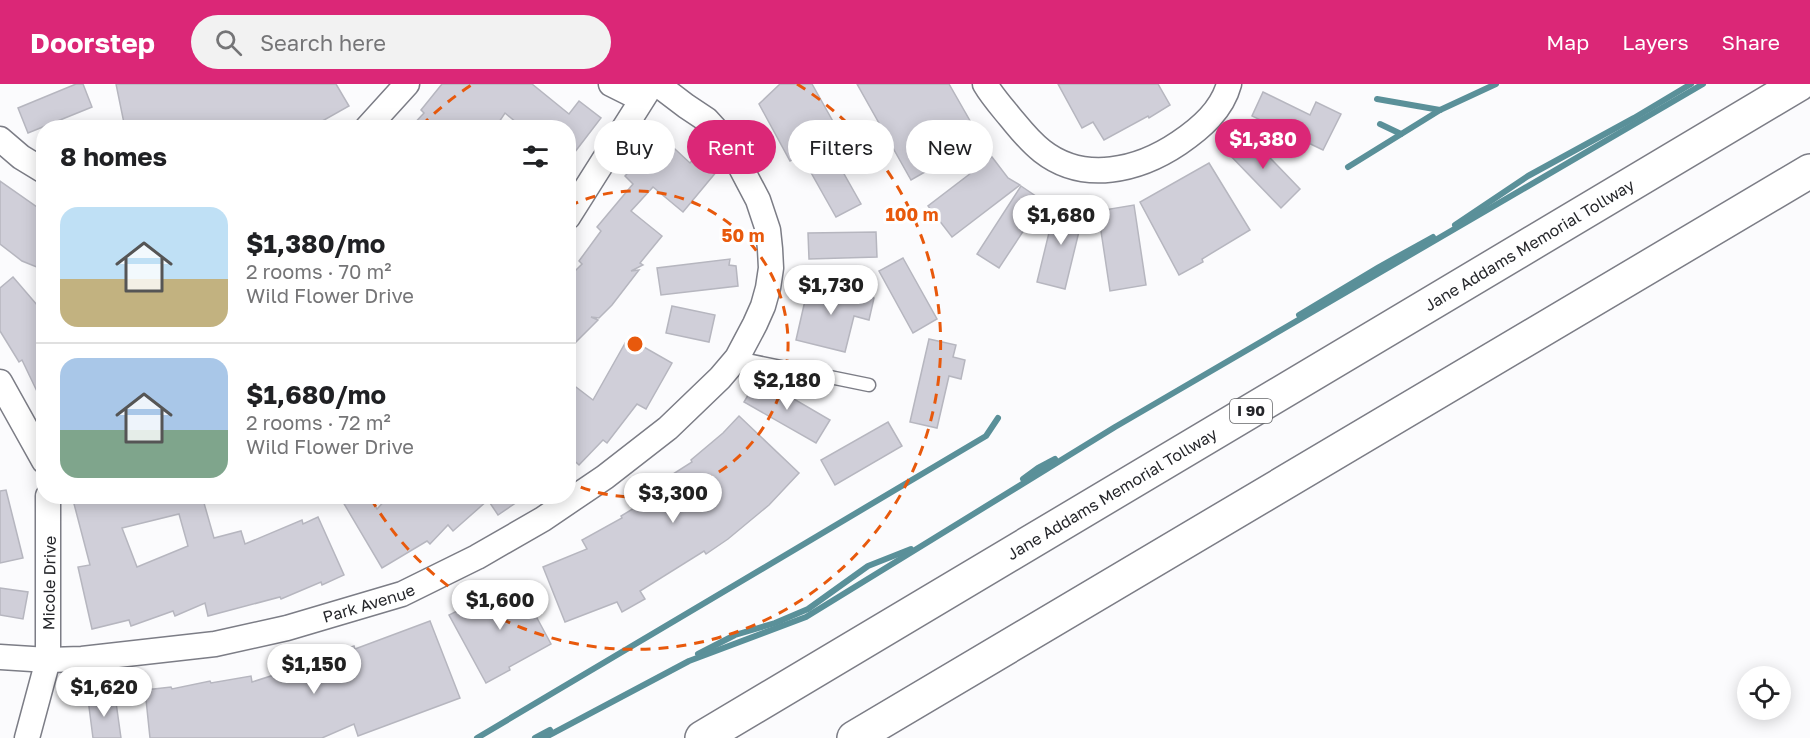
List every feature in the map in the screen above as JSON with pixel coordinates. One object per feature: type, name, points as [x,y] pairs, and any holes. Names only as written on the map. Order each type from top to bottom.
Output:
[{"type":"highway","name":"Jane Addams Memorial Tollway","points":[[702,738],[1799,84]]},
{"type":"highway","points":[[854,738],[1810,171]]},
{"type":"highway","points":[[684,738],[802,678]]},
{"type":"street","points":[[374,120],[407,84]]},
{"type":"street","name":"Park Avenue","points":[[576,497],[606,477],[668,428],[720,378],[737,358],[755,324],[768,288],[771,268],[768,230],[758,200],[728,143],[707,120],[686,106],[650,89],[611,84]]},
{"type":"street","points":[[985,84],[1030,141],[1044,152],[1074,167],[1107,171],[1139,164],[1169,150],[1197,130],[1220,104],[1228,84]]},
{"type":"street","points":[[576,205],[650,89]]},
{"type":"street","points":[[0,139],[36,166]]},
{"type":"street","points":[[0,382],[36,447]]},
{"type":"street","name":"Micole Drive","points":[[27,738],[48,660],[48,504]]},
{"type":"street","name":"Park Avenue","points":[[0,657],[48,660],[82,659],[215,644],[287,628],[402,594],[477,557],[566,504]]},
{"type":"lane","points":[[737,358],[869,385]]},
{"type":"building","points":[[76,84],[83,84],[92,107],[60,120],[36,120],[36,130],[28,133],[18,108]]},
{"type":"building","points":[[116,84],[336,84],[349,106],[324,120],[123,120]]},
{"type":"building","points":[[442,84],[532,84],[569,114],[579,101],[601,118],[594,120],[594,127],[576,151],[576,120],[513,120],[505,113],[500,120],[417,120],[424,113],[421,110]]},
{"type":"building","points":[[780,84],[812,84],[832,120],[788,120],[788,157],[776,135],[776,120],[768,120],[759,104]]},
{"type":"building","points":[[857,84],[949,84],[970,120],[906,120],[906,171],[894,150],[894,120],[877,120]]},
{"type":"building","points":[[1058,84],[1158,84],[1170,105],[1104,140],[1093,122],[1082,128]]},
{"type":"building","points":[[1263,92],[1310,115],[1316,102],[1341,114],[1323,150],[1252,116]]},
{"type":"building","points":[[1245,132],[1300,189],[1281,208],[1225,150]]},
{"type":"building","points":[[675,149],[687,160],[687,174],[715,174],[683,212],[653,187],[631,211],[662,236],[640,263],[643,265],[631,271],[639,270],[612,305],[599,318],[591,317],[598,320],[576,342],[576,270],[582,264],[579,261],[601,231],[597,227],[633,184],[625,176],[627,174],[675,174]]},
{"type":"building","points":[[993,158],[1008,178],[1020,185],[952,237],[928,206],[970,174],[993,174]]},
{"type":"building","points":[[1209,163],[1250,230],[1202,259],[1203,262],[1179,275],[1140,202]]},
{"type":"building","points":[[812,174],[844,174],[861,204],[836,217]]},
{"type":"building","points":[[908,174],[922,174],[911,180]]},
{"type":"building","points":[[0,181],[36,206],[36,267],[22,261],[0,244]]},
{"type":"building","points":[[1021,186],[1043,201],[999,268],[977,254]]},
{"type":"building","points":[[1056,204],[1084,211],[1065,289],[1037,282]]},
{"type":"building","points":[[1134,205],[1146,285],[1110,291],[1098,211]]},
{"type":"building","points":[[876,232],[877,257],[809,259],[808,233]]},
{"type":"building","points":[[903,258],[937,319],[913,333],[879,271]]},
{"type":"building","points":[[730,259],[729,265],[736,266],[738,286],[661,295],[657,268]]},
{"type":"building","points":[[13,277],[36,304],[36,389],[22,360],[19,362],[0,331],[0,288]]},
{"type":"building","points":[[809,283],[874,298],[869,320],[854,316],[845,352],[796,340]]},
{"type":"building","points":[[672,306],[715,315],[709,342],[666,333]]},
{"type":"building","points":[[628,338],[672,363],[646,409],[637,404],[607,443],[603,440],[579,465],[576,462],[576,387],[593,400]]},
{"type":"building","points":[[929,339],[956,345],[953,357],[965,360],[961,379],[949,376],[937,428],[910,422]]},
{"type":"building","points":[[758,378],[830,420],[816,443],[744,402]]},
{"type":"building","points":[[739,416],[799,473],[769,505],[728,539],[706,554],[704,551],[640,591],[645,599],[622,612],[617,602],[565,622],[543,567],[587,549],[582,540],[622,518],[621,516],[664,490],[659,483],[692,462],[691,460]]},
{"type":"building","points":[[888,422],[902,446],[835,485],[821,460]]},
{"type":"building","points":[[6,490],[23,558],[0,563],[0,491]]},
{"type":"building","points":[[74,504],[204,504],[214,538],[241,531],[245,544],[302,520],[303,524],[318,517],[344,575],[281,599],[280,597],[208,616],[205,603],[175,616],[173,611],[131,626],[129,620],[92,629],[78,567],[90,565]],"holes":[[[179,514],[188,546],[137,567],[122,528]]]},
{"type":"building","points":[[344,504],[374,504],[377,509],[382,504],[483,504],[453,531],[448,525],[430,544],[427,541],[382,568]]},
{"type":"building","points":[[491,504],[514,504],[498,515]]},
{"type":"building","points":[[517,581],[551,644],[509,667],[510,670],[486,683],[449,615]]},
{"type":"building","points":[[0,588],[28,592],[23,619],[0,615]]},
{"type":"building","points":[[430,621],[460,698],[358,736],[354,724],[322,738],[150,738],[145,690],[171,687],[172,689],[251,676],[252,682],[277,674],[278,680],[330,657],[329,655],[354,646],[355,649]]},
{"type":"building","points":[[115,695],[121,738],[93,738],[88,699]]},
{"type":"waterway","points":[[1348,167],[1440,110],[1496,84]]},
{"type":"waterway","points":[[1455,225],[1528,176],[1691,84]]},
{"type":"waterway","points":[[544,738],[689,661],[806,617],[1115,427],[1703,84]]},
{"type":"waterway","points":[[1377,99],[1440,110]]},
{"type":"waterway","points":[[1380,124],[1401,134]]},
{"type":"waterway","points":[[1299,315],[1433,237]]},
{"type":"waterway","points":[[477,738],[986,436],[998,418]]},
{"type":"waterway","points":[[1023,479],[1055,459]]},
{"type":"waterway","points":[[698,654],[735,635],[775,623],[808,609],[868,566],[911,549]]},
{"type":"waterway","points":[[535,738],[550,730]]}]
